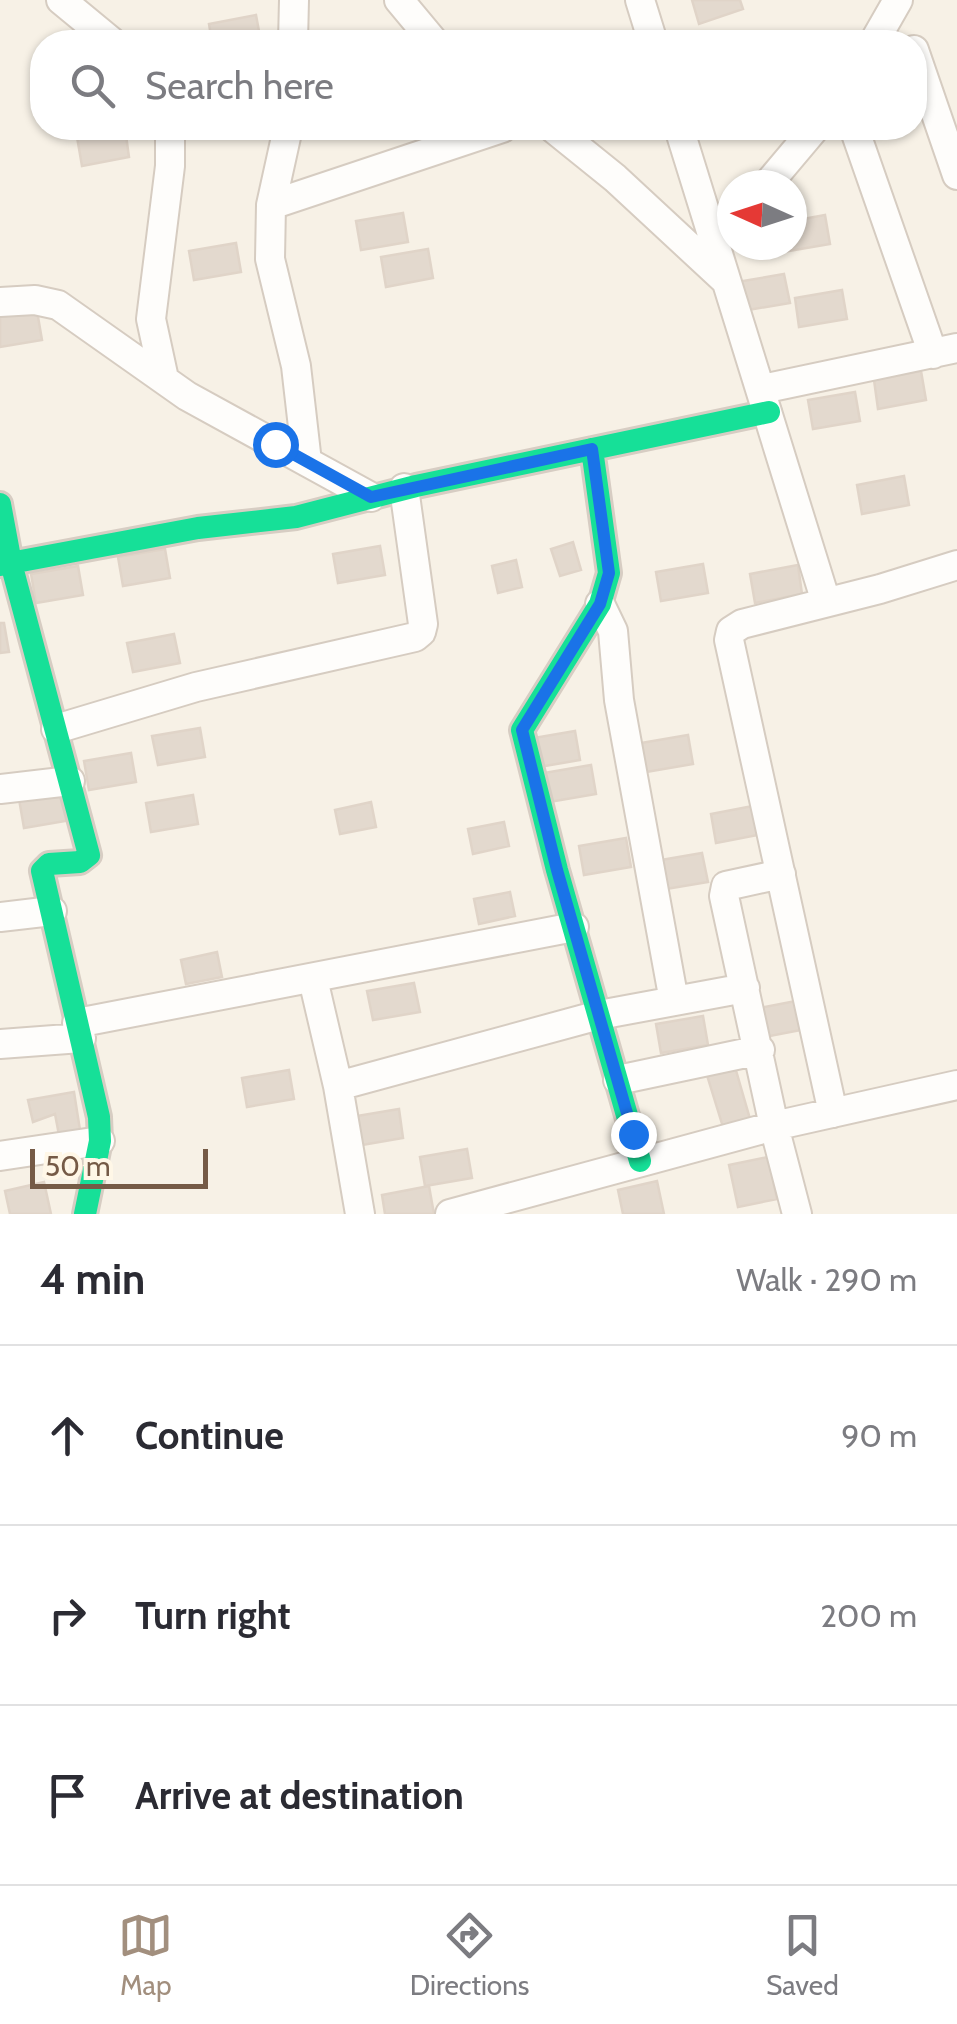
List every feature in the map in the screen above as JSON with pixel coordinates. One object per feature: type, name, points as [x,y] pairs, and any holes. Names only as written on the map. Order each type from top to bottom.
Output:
[{"type":"street","points":[[61,0],[97,30]]},
{"type":"street","points":[[293,30],[294,0]]},
{"type":"street","points":[[399,0],[424,30]]},
{"type":"street","points":[[640,0],[649,30]]},
{"type":"street","points":[[881,30],[898,1]]},
{"type":"street","points":[[898,1],[908,30]]},
{"type":"street","points":[[927,88],[957,175]]},
{"type":"street","points":[[164,380],[151,319],[170,140]]},
{"type":"street","points":[[285,140],[271,205],[270,259],[296,366],[308,462]]},
{"type":"street","points":[[271,205],[466,140]]},
{"type":"street","points":[[568,140],[726,281]]},
{"type":"street","points":[[683,140],[717,222]]},
{"type":"street","points":[[780,170],[805,140]]},
{"type":"street","points":[[5,564],[198,528],[296,517],[404,488],[592,449],[945,351],[859,140]]},
{"type":"street","points":[[725,260],[726,281],[826,602]]},
{"type":"street","points":[[0,302],[35,300],[58,306],[187,396],[371,497]]},
{"type":"street","points":[[592,449],[609,573],[600,604],[522,730],[640,1161]]},
{"type":"street","points":[[56,730],[196,687],[415,637],[423,624],[404,488]]},
{"type":"street","points":[[0,504],[5,564],[89,855],[80,862],[44,866],[42,872],[98,1117],[100,1141],[85,1214]]},
{"type":"street","points":[[833,1113],[729,640],[732,631],[742,624],[957,565]]},
{"type":"street","points":[[600,604],[612,631],[619,700],[674,1001]]},
{"type":"street","points":[[0,789],[70,781]]},
{"type":"street","points":[[780,874],[726,886],[724,896],[797,1214]]},
{"type":"street","points":[[0,917],[52,911]]},
{"type":"street","points":[[0,1044],[79,1031],[574,927]]},
{"type":"street","points":[[314,979],[360,1214]]},
{"type":"street","points":[[338,1086],[599,1015],[746,988]]},
{"type":"street","points":[[618,1080],[760,1050]]},
{"type":"street","points":[[463,1212],[774,1126],[957,1085]]},
{"type":"street","points":[[0,1156],[100,1141]]},
{"type":"building","points":[[692,0],[740,0],[743,9],[699,24]]},
{"type":"building","points":[[256,15],[259,30],[210,30],[209,24]]},
{"type":"building","points":[[78,140],[127,140],[129,157],[82,166]]},
{"type":"building","points":[[403,213],[408,242],[361,250],[356,221]]},
{"type":"building","points":[[825,215],[830,244],[807,248],[807,218]]},
{"type":"building","points":[[236,243],[241,272],[194,280],[189,251]]},
{"type":"building","points":[[428,249],[433,278],[386,287],[381,257]]},
{"type":"building","points":[[784,274],[790,303],[742,311],[737,282]]},
{"type":"building","points":[[842,290],[847,319],[799,327],[795,298]]},
{"type":"building","points":[[37,311],[42,340],[0,347],[0,317]]},
{"type":"building","points":[[921,371],[926,400],[878,409],[874,380]]},
{"type":"building","points":[[855,392],[860,421],[813,429],[808,400]]},
{"type":"building","points":[[904,476],[909,505],[862,514],[857,485]]},
{"type":"building","points":[[573,542],[581,570],[560,576],[551,549]]},
{"type":"building","points":[[380,546],[385,575],[338,583],[333,554]]},
{"type":"building","points":[[165,549],[170,578],[123,586],[118,557]]},
{"type":"building","points":[[516,560],[522,587],[498,593],[492,566]]},
{"type":"building","points":[[703,564],[708,593],[661,601],[656,572]]},
{"type":"building","points":[[798,565],[802,594],[755,603],[750,574]]},
{"type":"building","points":[[78,566],[83,595],[36,603],[31,574]]},
{"type":"building","points":[[0,623],[4,623],[9,652],[0,653]]},
{"type":"building","points":[[174,634],[180,663],[133,672],[127,643]]},
{"type":"building","points":[[200,728],[205,757],[158,765],[152,736]]},
{"type":"building","points":[[575,731],[580,760],[533,768],[528,739]]},
{"type":"building","points":[[688,735],[693,764],[646,772],[641,743]]},
{"type":"building","points":[[131,753],[136,782],[89,790],[84,761]]},
{"type":"building","points":[[591,765],[596,794],[549,802],[544,773]]},
{"type":"building","points":[[67,791],[71,820],[24,828],[19,799]]},
{"type":"building","points":[[193,795],[198,824],[151,832],[146,803]]},
{"type":"building","points":[[371,802],[376,827],[340,834],[335,810]]},
{"type":"building","points":[[758,805],[763,834],[716,843],[711,814]]},
{"type":"building","points":[[504,822],[509,846],[473,854],[468,829]]},
{"type":"building","points":[[626,838],[631,867],[584,875],[579,846]]},
{"type":"building","points":[[702,853],[708,882],[660,890],[655,861]]},
{"type":"building","points":[[510,892],[515,916],[479,924],[474,899]]},
{"type":"building","points":[[217,952],[222,977],[186,984],[181,960]]},
{"type":"building","points":[[414,983],[420,1012],[373,1020],[367,991]]},
{"type":"building","points":[[801,1000],[806,1029],[759,1038],[754,1009]]},
{"type":"building","points":[[703,1016],[708,1045],[661,1053],[656,1024]]},
{"type":"building","points":[[735,1067],[750,1119],[723,1127],[706,1072]]},
{"type":"building","points":[[289,1070],[294,1099],[247,1107],[242,1078]]},
{"type":"building","points":[[74,1092],[80,1130],[59,1135],[55,1114],[33,1122],[28,1100]]},
{"type":"building","points":[[399,1109],[403,1138],[356,1146],[351,1117]]},
{"type":"building","points":[[467,1149],[472,1178],[425,1186],[420,1157]]},
{"type":"building","points":[[768,1157],[777,1199],[738,1207],[729,1165]]},
{"type":"building","points":[[657,1181],[664,1214],[623,1214],[618,1190]]},
{"type":"building","points":[[44,1182],[51,1214],[10,1214],[5,1191]]},
{"type":"building","points":[[429,1186],[434,1214],[385,1214],[382,1195]]},
{"type":"traffic: fast","points":[[0,565],[198,528],[296,517],[416,486],[769,412]]},
{"type":"traffic: fast","points":[[592,449],[609,573],[600,604],[522,730],[557,870],[640,1161]]},
{"type":"traffic: fast","points":[[0,504],[11,563],[89,855],[80,862],[49,864],[42,871],[99,1117],[100,1141],[85,1214]]},
{"type":"route","points":[[275,444],[371,497],[592,449],[609,573],[600,604],[550,688],[524,720],[522,730],[557,870],[633,1134]]}]
